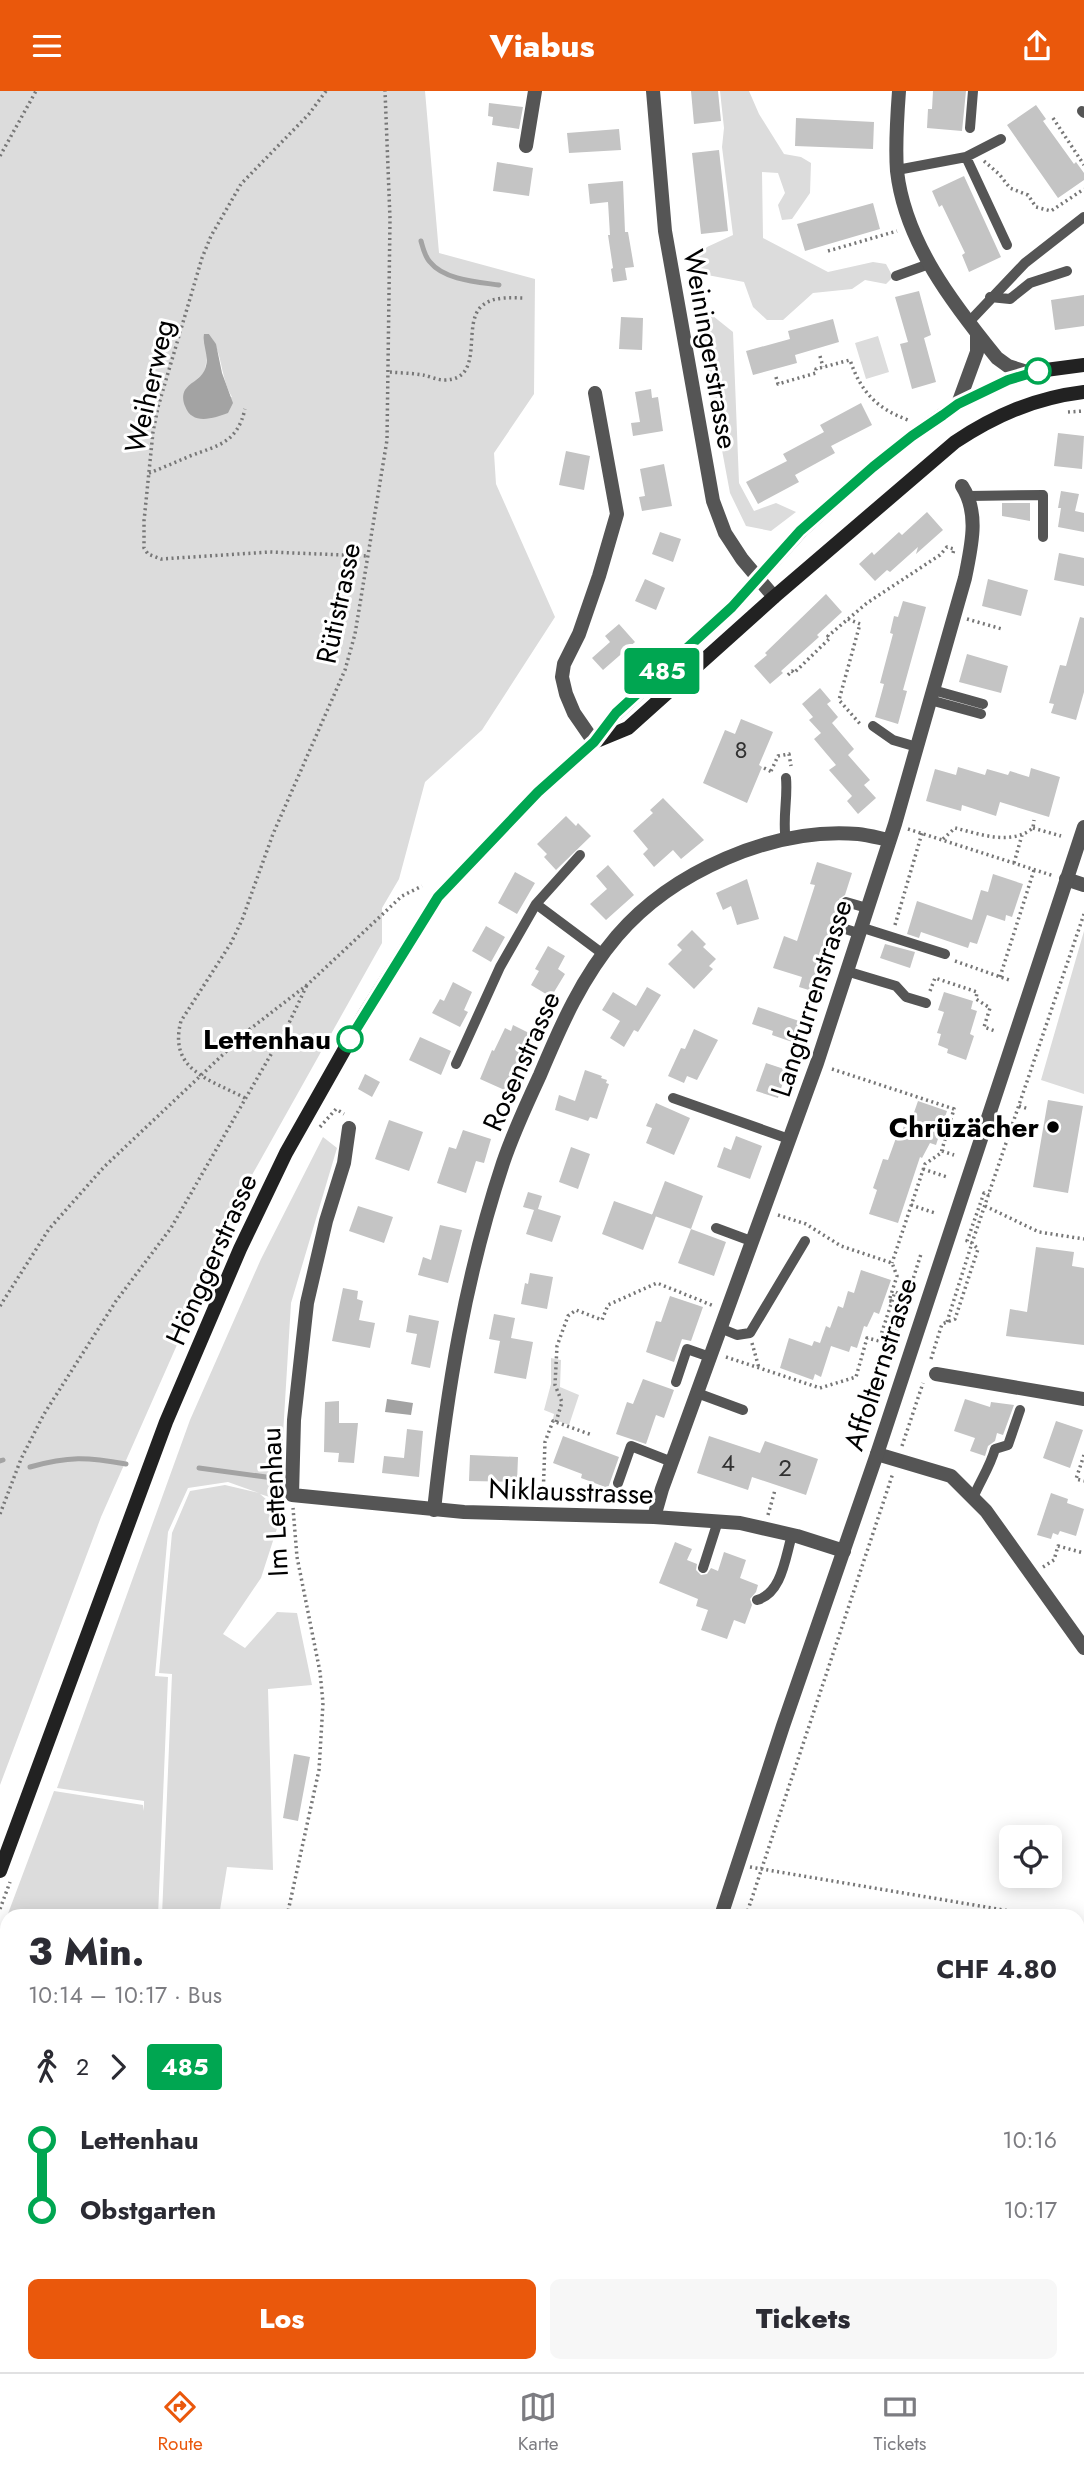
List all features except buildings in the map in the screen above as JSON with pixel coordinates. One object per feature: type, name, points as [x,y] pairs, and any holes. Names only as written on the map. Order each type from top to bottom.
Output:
[{"type":"main road","name":"Hönggerstrasse","points":[[7,1871],[166,1423],[240,1249],[286,1153],[370,1006],[438,897],[538,792],[594,742],[616,713],[732,607],[800,531],[873,467],[958,404],[1008,380],[1030,373],[1084,365]]},
{"type":"main road","name":"Hönggerstrasse","points":[[594,742],[628,728],[774,597],[955,442],[984,423],[1025,404],[1058,395],[1084,393]]},
{"type":"street","points":[[526,146],[535,91]]},
{"type":"street","name":"Weiningerstrasse","points":[[653,91],[665,232],[713,501],[725,533],[774,597]]},
{"type":"street","points":[[899,91],[897,170],[912,226],[929,264],[997,358],[1008,366],[1030,373]]},
{"type":"street","points":[[958,404],[977,352],[973,328]]},
{"type":"street","points":[[594,742],[574,713],[562,677],[564,664],[579,634],[599,576],[617,514],[595,393]]},
{"type":"street","name":"Langfurrenstrasse","points":[[654,1517],[817,1063],[889,840],[932,695],[971,546],[973,518],[965,491]]},
{"type":"street","name":"Affolternstrasse","points":[[724,1909],[1084,827]]},
{"type":"street","name":"Rosenstrasse","points":[[434,1510],[443,1423],[457,1339],[485,1222],[504,1160],[561,1027],[584,982],[603,954],[630,923],[668,890],[732,855],[786,841],[820,836],[858,834],[889,840]]},
{"type":"street","points":[[1066,879],[1084,885]]},
{"type":"street","name":"Im Lettenhau","points":[[292,1495],[294,1420],[307,1303],[326,1221],[344,1163],[349,1128]]},
{"type":"street","points":[[931,1373],[1084,1399]]},
{"type":"street","points":[[877,1454],[951,1476],[986,1511],[1084,1648]]},
{"type":"street","name":"Niklausstrasse","points":[[292,1495],[434,1510],[654,1517],[740,1523],[844,1551]]},
{"type":"lane","points":[[970,128],[973,91]]},
{"type":"lane","points":[[897,170],[970,155],[1001,139]]},
{"type":"lane","points":[[970,155],[1007,246]]},
{"type":"lane","points":[[973,328],[990,297],[1025,263],[1084,217]]},
{"type":"lane","points":[[896,276],[929,264]]},
{"type":"lane","points":[[990,297],[1010,299],[1030,283],[1067,271]]},
{"type":"lane","points":[[965,491],[1043,495],[1043,537]]},
{"type":"lane","points":[[932,695],[982,709]]},
{"type":"lane","points":[[870,728],[893,740],[917,747]]},
{"type":"lane","points":[[786,778],[788,797],[783,827],[786,841]]},
{"type":"lane","points":[[456,1063],[500,967],[536,904],[580,855]]},
{"type":"lane","points":[[846,902],[867,908]]},
{"type":"lane","points":[[536,904],[603,954]]},
{"type":"lane","points":[[838,927],[892,936],[945,954]]},
{"type":"lane","points":[[846,971],[896,986],[906,997],[926,1003]]},
{"type":"lane","points":[[673,1098],[789,1139]]},
{"type":"lane","points":[[716,1228],[751,1241]]},
{"type":"lane","points":[[720,1328],[737,1335],[750,1333],[805,1241]]},
{"type":"lane","points":[[676,1383],[687,1349],[711,1354]]},
{"type":"lane","points":[[697,1393],[743,1410]]},
{"type":"lane","points":[[973,1498],[990,1467],[995,1449],[1008,1445],[1020,1410]]},
{"type":"lane","points":[[618,1483],[631,1446],[672,1462]]},
{"type":"lane","points":[[703,1568],[718,1521]]},
{"type":"lane","points":[[757,1600],[767,1597],[778,1581],[792,1535]]},
{"type":"path","points":[[0,156],[36,91]]},
{"type":"path","name":"Weiherweg","points":[[326,91],[309,114],[241,184],[211,236],[158,407],[143,538],[144,548],[153,558],[270,552],[368,556]]},
{"type":"path","name":"Rütistrasse","points":[[203,1076],[182,1058],[177,1047],[181,1021],[231,943],[242,920],[273,834],[345,670],[355,634],[386,452],[390,372],[390,219],[385,91]]},
{"type":"path","points":[[1053,118],[1084,165]]},
{"type":"path","points":[[970,155],[999,174],[1010,188],[1028,195],[1037,207],[1051,211],[1084,189]]},
{"type":"path","points":[[828,251],[912,226]]},
{"type":"path","points":[[390,372],[444,380],[459,376],[469,365],[473,325],[477,311],[483,304],[495,299],[526,298]]},
{"type":"path","points":[[820,356],[823,366]]},
{"type":"path","points":[[776,377],[778,384],[816,373],[816,369],[823,366],[850,360],[860,386],[887,411],[910,420]]},
{"type":"path","points":[[149,473],[218,447],[228,440],[241,424],[245,409]]},
{"type":"path","points":[[1059,412],[1084,411]]},
{"type":"path","points":[[788,675],[792,671],[794,673],[830,638],[828,636],[867,603],[940,555],[947,547],[954,549],[952,558],[959,559]]},
{"type":"path","points":[[962,618],[1002,629]]},
{"type":"path","points":[[848,619],[860,624],[839,700],[870,728]]},
{"type":"path","points":[[1033,828],[1034,820]]},
{"type":"path","points":[[902,826],[1066,879]]},
{"type":"path","points":[[942,840],[955,828],[990,836],[1022,835],[1033,828],[1060,836]]},
{"type":"path","points":[[892,936],[922,833]]},
{"type":"path","points":[[1014,863],[1022,835]]},
{"type":"path","points":[[1000,977],[1034,870]]},
{"type":"path","points":[[0,1306],[49,1229],[104,1167],[250,1029],[307,985],[401,896],[422,886]]},
{"type":"path","points":[[972,1244],[1084,914]]},
{"type":"path","points":[[945,954],[950,959],[1012,981]]},
{"type":"path","points":[[926,1003],[935,978],[977,992],[976,999],[990,1008],[984,1027],[995,1031]]},
{"type":"path","points":[[0,1514],[21,1459],[44,1414],[116,1301],[171,1228],[289,1023],[307,985]]},
{"type":"path","points":[[817,1063],[954,1109],[942,1150],[925,1164],[892,1263],[897,1276],[889,1301],[892,1301]]},
{"type":"path","points":[[203,1076],[245,1098]]},
{"type":"path","points":[[1019,1106],[1029,1109]]},
{"type":"path","points":[[314,1138],[336,1109]]},
{"type":"path","points":[[942,1150],[954,1155]]},
{"type":"path","points":[[923,1169],[947,1177]]},
{"type":"path","points":[[931,1360],[942,1324],[955,1319],[978,1249],[967,1241],[984,1193],[989,1195]]},
{"type":"path","points":[[911,1205],[935,1213]]},
{"type":"path","points":[[985,1206],[1039,1232],[1084,1240]]},
{"type":"path","points":[[763,1209],[806,1224],[841,1246],[892,1263]]},
{"type":"path","points":[[885,1367],[921,1254]]},
{"type":"path","points":[[556,1422],[562,1402],[555,1385],[557,1346],[568,1316],[576,1310],[602,1320],[608,1305],[657,1283],[719,1308]]},
{"type":"path","points":[[711,1354],[820,1388],[856,1377],[867,1338],[879,1341],[895,1292],[900,1294]]},
{"type":"path","points":[[750,1333],[759,1368]]},
{"type":"path","points":[[749,1909],[898,1460],[931,1373]]},
{"type":"path","points":[[542,1514],[545,1442],[553,1421],[592,1435]]},
{"type":"path","points":[[1084,1455],[1076,1479],[1084,1481]]},
{"type":"path","points":[[767,1518],[775,1490]]},
{"type":"path","name":"Im Lettenhau","points":[[289,1909],[317,1778],[323,1703],[317,1659],[296,1557],[292,1495]]},
{"type":"path","points":[[1032,1575],[1054,1560],[1058,1546],[1084,1553]]},
{"type":"path","points":[[738,1863],[761,1870],[997,1909]]},
{"type":"path","points":[[0,1909],[7,1871]]},
{"type":"shaded area","points":[[0,91],[425,91],[439,253],[535,279],[534,394],[494,453],[496,484],[555,617],[482,730],[425,782],[399,879],[382,908],[382,943],[252,1175],[101,1517],[0,1785]],"holes":[[[209,334],[214,341],[225,381],[232,397],[186,389],[205,372]]]},
{"type":"shaded area","points":[[720,91],[749,91],[759,114],[784,154],[801,157],[811,163],[810,193],[792,219],[782,220],[778,205],[785,193],[778,173],[762,172],[763,238],[828,272],[873,262],[886,264],[893,277],[886,284],[865,280],[852,289],[813,293],[783,320],[767,320],[753,307],[744,282],[702,274],[693,262],[707,247],[733,235],[722,147],[724,128]]},
{"type":"shaded area","points":[[708,312],[733,332],[739,483],[754,511],[776,503],[796,512],[771,531],[746,526],[730,493],[697,316]]},
{"type":"shaded area","points":[[204,334],[209,334],[216,344],[222,373],[233,403],[228,413],[204,419],[188,412],[183,394],[206,366]]},
{"type":"shaded area","points":[[878,336],[889,372],[866,379],[855,343]]},
{"type":"shaded area","points":[[1084,931],[1084,1094],[1041,1080]]},
{"type":"shaded area","points":[[323,1137],[337,1148],[291,1303],[279,1500],[260,1494],[282,1513],[261,1578],[223,1634],[245,1648],[277,1612],[297,1613],[312,1685],[268,1689],[273,1870],[227,1867],[220,1909],[162,1909],[172,1674],[159,1673],[172,1533],[190,1491],[225,1485],[259,1493],[228,1482],[188,1488],[168,1532],[155,1676],[168,1677],[158,1909],[10,1909],[54,1791],[143,1805],[144,1811],[144,1801],[57,1788],[190,1420],[261,1259]]},
{"type":"shaded area","points":[[551,1358],[561,1360],[560,1387],[579,1395],[569,1425],[553,1419],[554,1414],[544,1410],[551,1384]]},
{"type":"shaded area","points":[[387,1399],[413,1403],[411,1415],[385,1412]]},
{"type":"waterway","points":[[421,241],[428,260],[444,273],[499,285]]},
{"type":"waterway","points":[[30,1467],[78,1459],[126,1464]]},
{"type":"waterway","points":[[199,1468],[266,1477]]},
{"type":"bus line","name":"485","points":[[350,1039],[438,897],[538,792],[594,742],[616,713],[732,607],[800,531],[873,467],[958,404],[1008,380],[1038,371]]},
{"type":"place","name":"Lettenhau","points":[[350,1039]]},
{"type":"place","name":"Chrüzächer","points":[[1053,1127]]}]
